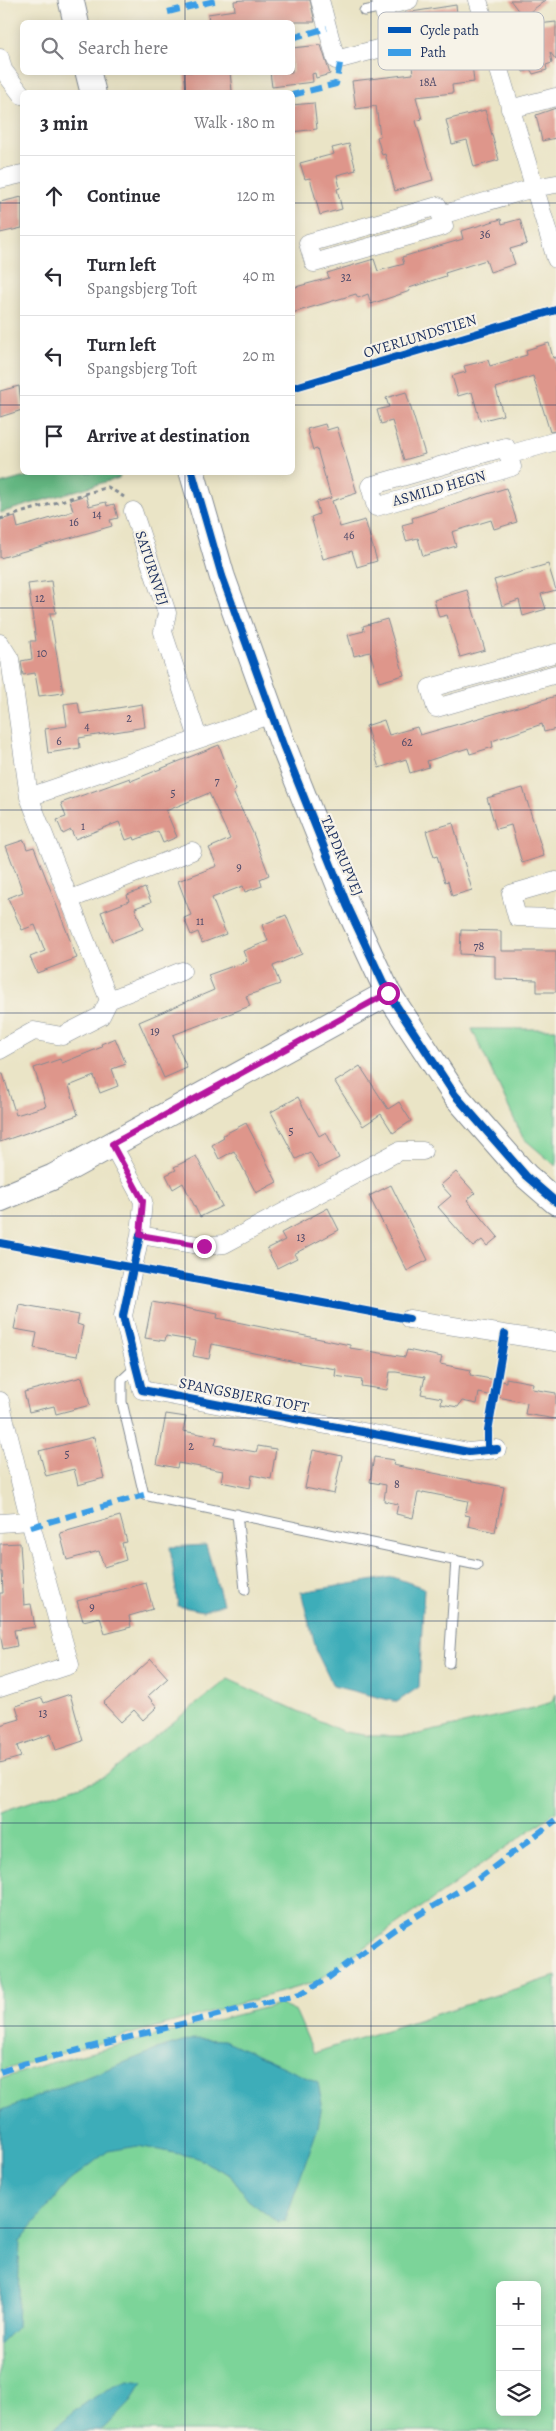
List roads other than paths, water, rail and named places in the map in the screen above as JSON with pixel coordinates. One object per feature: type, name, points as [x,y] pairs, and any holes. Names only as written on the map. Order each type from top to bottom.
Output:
[{"type":"street","points":[[71,0],[76,20]]},
{"type":"street","points":[[320,0],[336,60],[378,49]]},
{"type":"street","points":[[382,4],[408,0]]},
{"type":"street","points":[[478,0],[482,12]]},
{"type":"street","points":[[0,58],[3,70],[20,92]]},
{"type":"street","points":[[499,70],[556,259]]},
{"type":"street","points":[[89,75],[92,90]]},
{"type":"street","points":[[510,109],[556,97]]},
{"type":"street","points":[[0,179],[20,174]]},
{"type":"street","points":[[440,214],[533,188],[556,184]]},
{"type":"street","points":[[438,206],[440,214],[444,226],[314,263],[308,243],[438,206]]},
{"type":"street","name":"ASMILD HEGN","points":[[508,455],[556,441]]},
{"type":"street","name":"ASMILD HEGN","points":[[506,447],[508,455],[512,467],[376,507],[370,486],[506,447]]},
{"type":"street","name":"TAPDRUPVEJ","points":[[193,475],[222,576],[272,714],[321,843],[388,993],[455,1095],[526,1176],[556,1202]]},
{"type":"street","name":"SATURNVEJ","points":[[133,511],[167,613],[163,632],[198,738]]},
{"type":"street","points":[[0,643],[10,659],[29,797],[71,899],[109,1000],[102,1016],[62,1036],[34,1032],[0,1050]]},
{"type":"street","points":[[556,653],[430,688],[436,708],[556,674]]},
{"type":"street","points":[[29,797],[272,714]]},
{"type":"street","points":[[71,899],[192,850]]},
{"type":"street","points":[[556,880],[511,894],[517,917],[556,918]]},
{"type":"street","points":[[109,1000],[182,971]]},
{"type":"street","points":[[0,1199],[53,1178],[388,993]]},
{"type":"street","name":"SPANGSBJERG TOFT","points":[[112,1144],[143,1201],[140,1235],[123,1316],[142,1390],[469,1452],[497,1449]]},
{"type":"street","points":[[140,1235],[204,1246],[224,1244],[399,1151],[423,1151]]},
{"type":"street","points":[[409,1319],[556,1342]]},
{"type":"street","points":[[0,1401],[30,1521],[70,1665],[0,1688]]},
{"type":"street","points":[[0,1523],[30,1521]]},
{"type":"lane","points":[[364,11],[382,4]]},
{"type":"lane","points":[[136,1366],[122,1380],[122,1402],[144,1495],[477,1565]]},
{"type":"lane","points":[[238,1514],[246,1590]]},
{"type":"lane","points":[[449,1663],[456,1560]]},
{"type":"water","points":[[206,1545],[223,1604],[203,1611],[178,1606],[170,1547]]},
{"type":"water","points":[[393,1577],[424,1588],[419,1687],[397,1702],[333,1686],[317,1653],[301,1592]]},
{"type":"water","points":[[193,2039],[224,2040],[318,2083],[322,2104],[318,2127],[285,2221],[277,2222],[248,2200],[230,2175],[195,2157],[138,2146],[108,2151],[68,2182],[20,2241],[17,2327],[0,2344],[0,2111],[159,2049]]},
{"type":"water","points":[[128,2381],[143,2383],[131,2401],[102,2431],[52,2431],[88,2402],[107,2390]]}]
